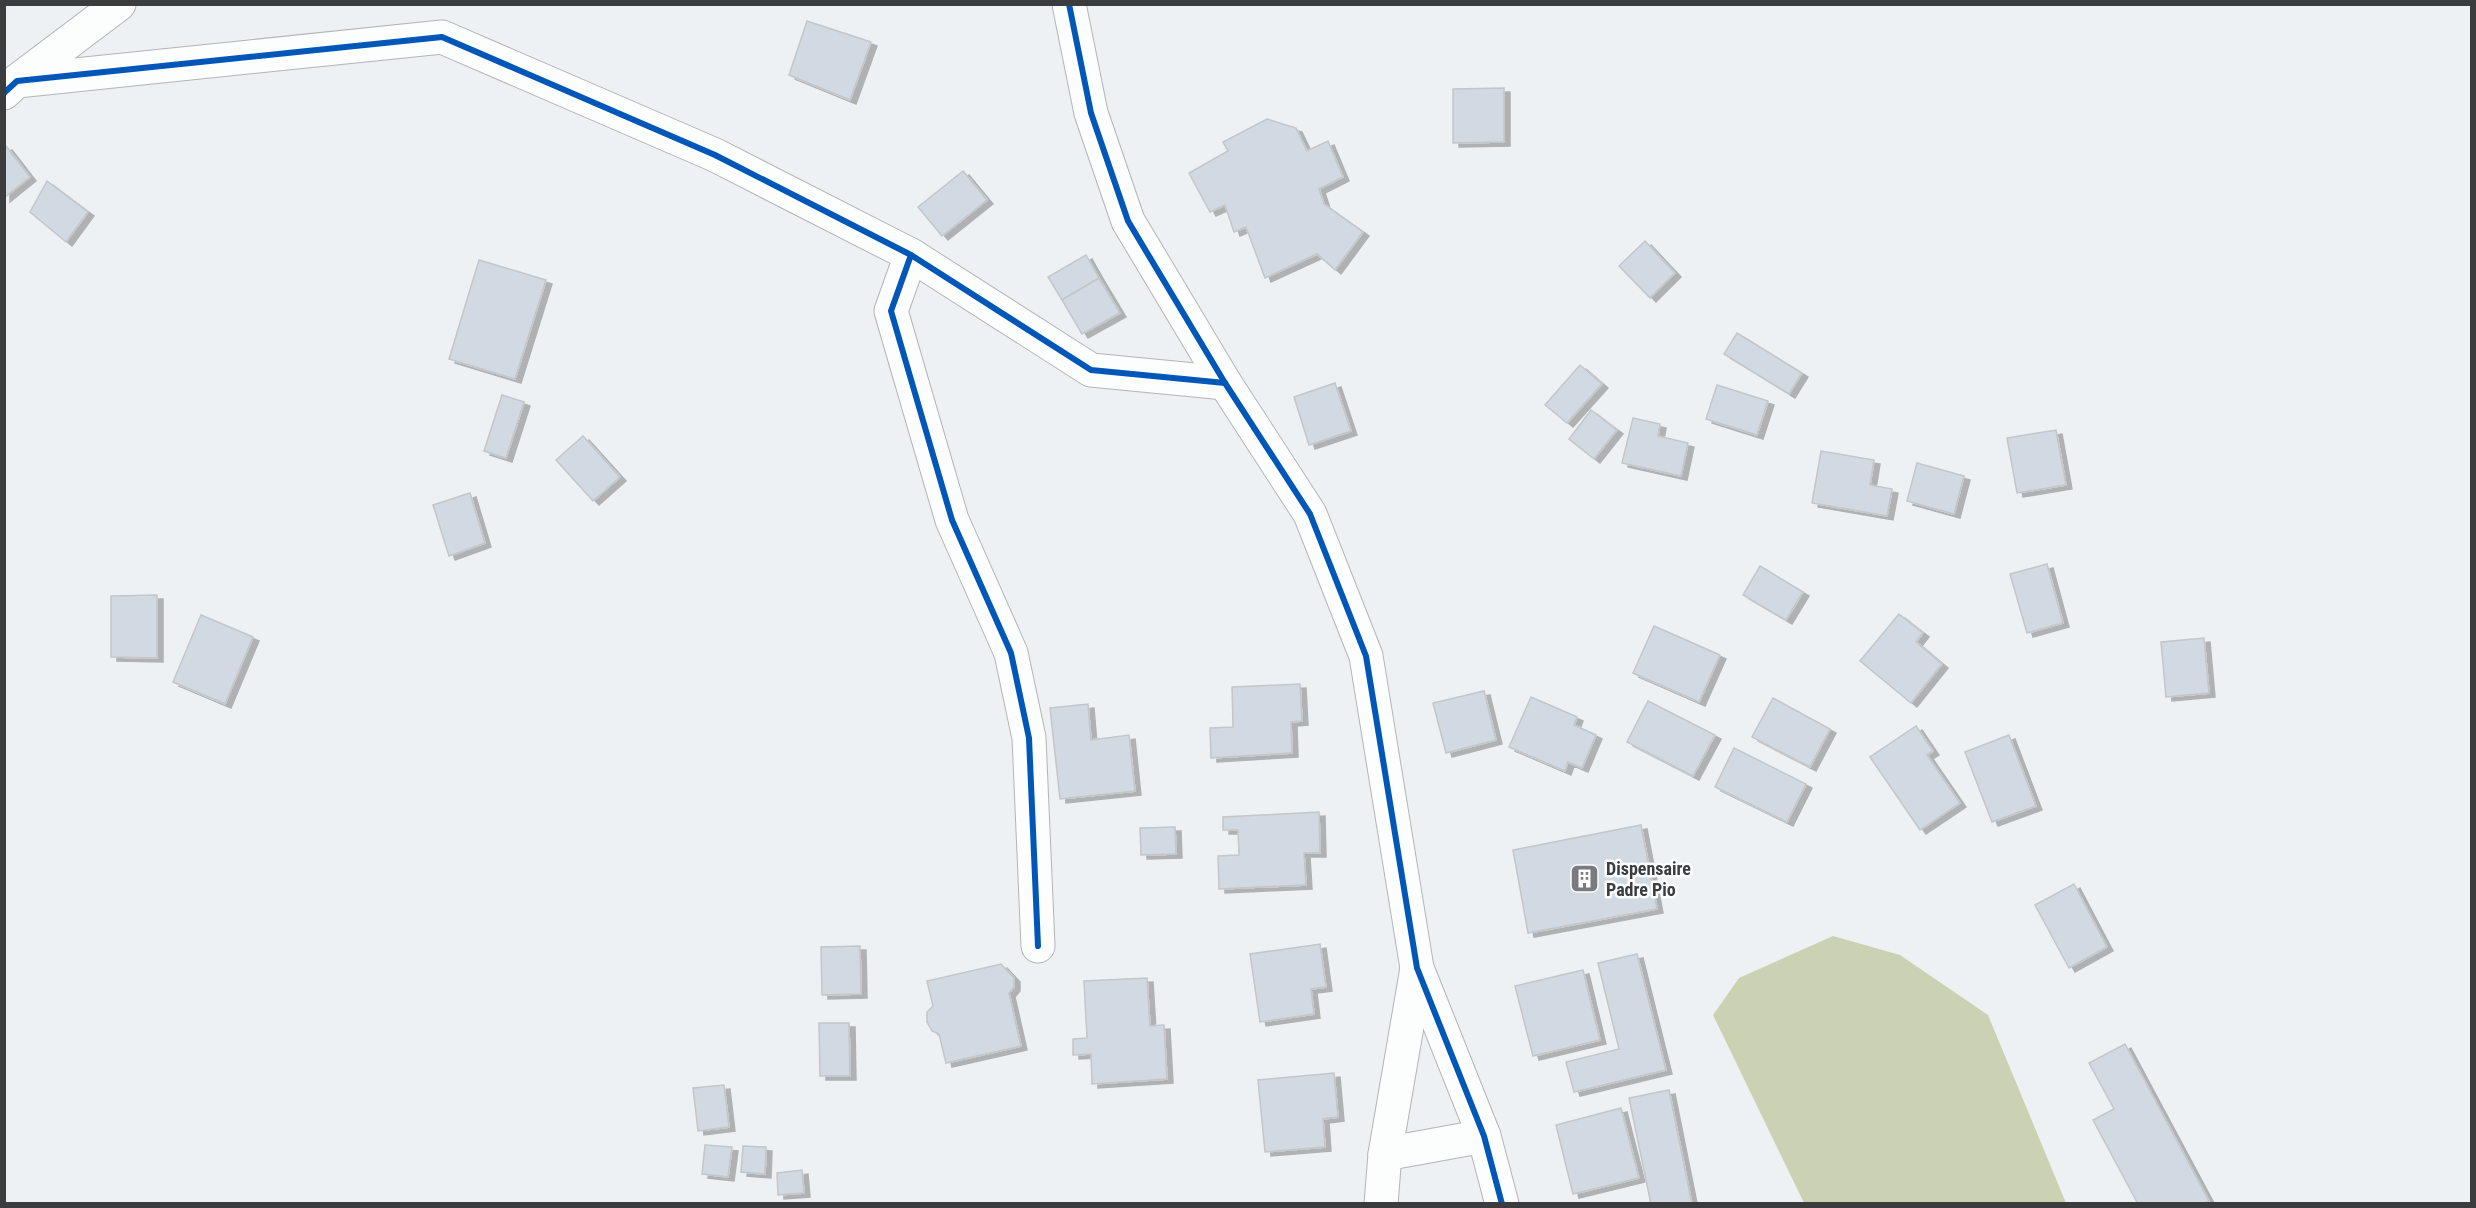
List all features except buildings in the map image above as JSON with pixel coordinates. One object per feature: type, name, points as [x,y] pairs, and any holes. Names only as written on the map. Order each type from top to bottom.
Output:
[{"type":"street","points":[[11,87],[119,4]]},
{"type":"street","points":[[1069,4],[1091,113],[1128,221],[1225,383],[1310,514],[1366,656],[1417,968],[1484,1137],[1502,1203]]},
{"type":"street","points":[[11,87],[442,37],[715,154],[911,255],[1091,370],[1225,383]]},
{"type":"street","points":[[911,255],[891,310],[952,520],[1011,653],[1029,738],[1038,946]]},
{"type":"street","points":[[1381,1203],[1385,1154],[1417,968]]},
{"type":"street","points":[[1385,1154],[1484,1137]]},
{"type":"green space","points":[[1833,936],[1900,955],[1988,1015],[2066,1203],[1804,1203],[1713,1015],[1739,978]]},
{"type":"cycle path","points":[[1069,4],[1091,113],[1128,221],[1225,383],[1310,514],[1366,656],[1417,968],[1484,1136],[1502,1204]]},
{"type":"cycle path","points":[[4,93],[17,81],[442,37],[715,155],[911,255],[1091,370],[1225,383]]},
{"type":"cycle path","points":[[911,255],[891,311],[952,520],[1011,653],[1029,738],[1038,946]]},
{"type":"place","name":"Dispensaire Padre Pio","points":[[1585,879]]}]
